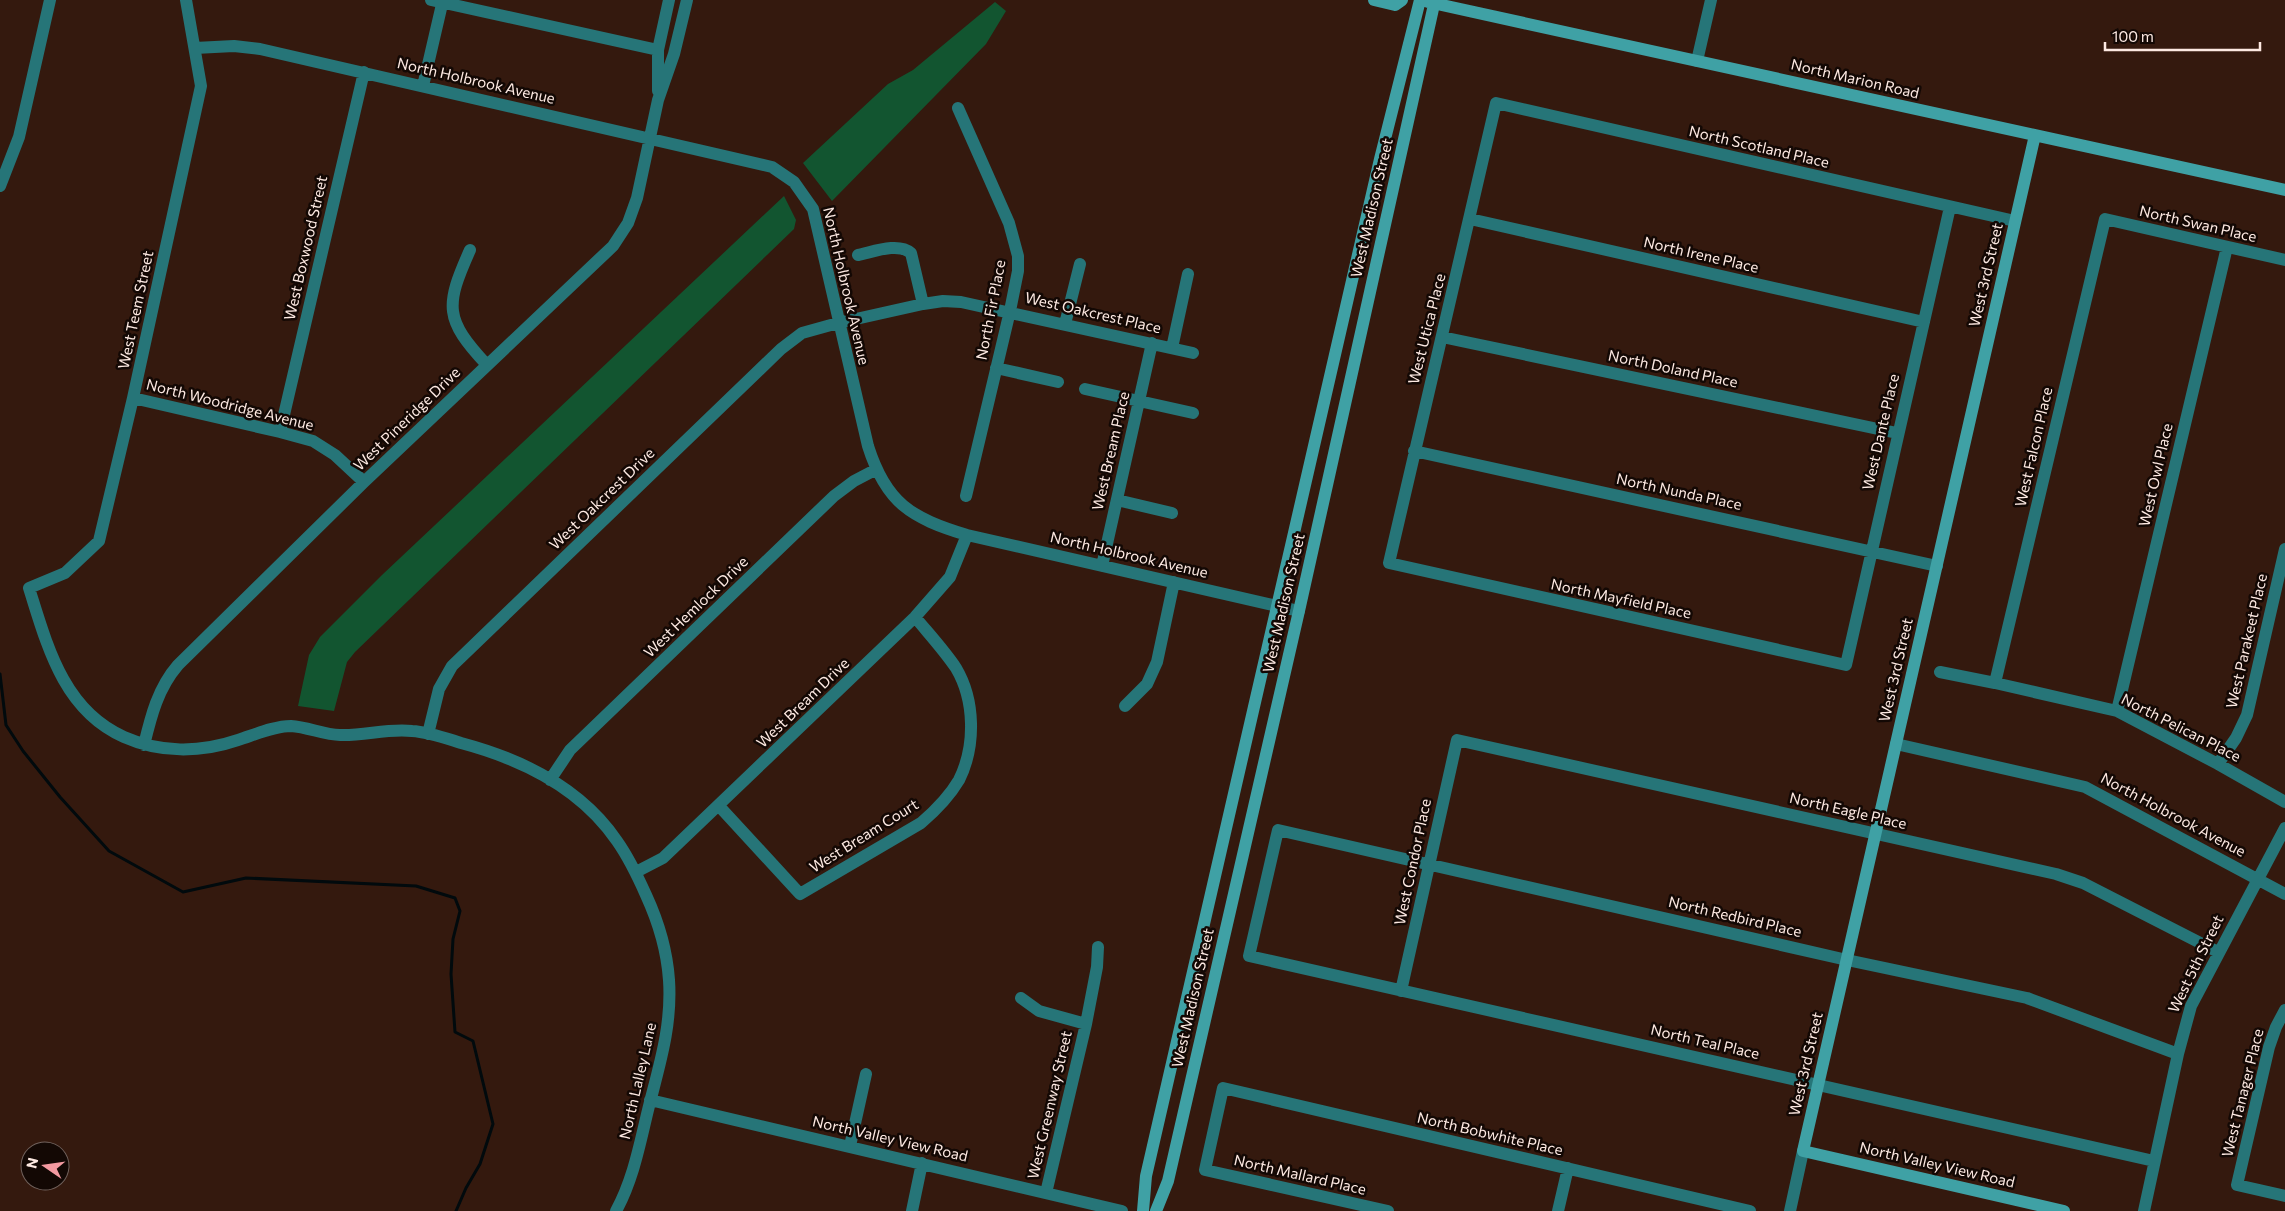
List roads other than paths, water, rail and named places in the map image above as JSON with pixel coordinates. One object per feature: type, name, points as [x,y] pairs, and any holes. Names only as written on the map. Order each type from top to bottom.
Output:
[{"type":"street","points":[[0,186],[19,137],[50,0]]},
{"type":"street","name":"West Teem Street","points":[[28,588],[65,573],[99,541],[133,398],[201,86],[186,0]]},
{"type":"street","name":"West Pineridge Drive","points":[[658,100],[658,50],[670,0]]},
{"type":"street","name":"West Pineridge Drive","points":[[144,745],[155,703],[168,677],[364,482],[613,246],[633,212],[658,100],[674,54],[687,0]]},
{"type":"street","points":[[1374,0],[1395,5],[1402,0]]},
{"type":"street","name":"North Marion Road","points":[[1419,0],[2285,190]]},
{"type":"street","name":"West Madison Street","points":[[1144,1211],[1146,1176],[1380,159],[1419,0]]},
{"type":"street","points":[[1697,61],[1711,0]]},
{"type":"street","points":[[423,86],[439,1],[658,50]]},
{"type":"street","name":"West Madison Street","points":[[1156,1211],[1168,1181],[1299,611],[1435,2]]},
{"type":"street","name":"North Holbrook Avenue","points":[[195,48],[234,46],[260,49],[764,164],[794,182],[812,209],[875,470],[894,498],[911,512],[936,526],[967,535],[1299,611]]},
{"type":"street","name":"West Boxwood Street","points":[[280,432],[364,72]]},
{"type":"street","name":"North Scotland Place","points":[[1496,103],[2015,221]]},
{"type":"street","name":"West Utica Place","points":[[1389,563],[1496,103]]},
{"type":"street","name":"North Fir Place","points":[[958,108],[1009,223],[1016,243],[1018,271],[966,496]]},
{"type":"street","name":"West 3rd Street","points":[[1790,1211],[2035,136]]},
{"type":"street","name":"West Dante Place","points":[[1846,665],[1897,432],[1950,207]]},
{"type":"street","name":"North Irene Place","points":[[1470,219],[1924,322]]},
{"type":"street","name":"North Swan Place","points":[[2105,219],[2285,260]]},
{"type":"street","name":"West Falcon Place","points":[[1995,683],[2105,219]]},
{"type":"street","name":"West Owl Place","points":[[2117,711],[2227,247]]},
{"type":"street","points":[[858,255],[898,248],[908,250],[911,253],[923,304]]},
{"type":"street","points":[[470,250],[455,285],[454,315],[456,325],[464,340],[487,365]]},
{"type":"street","points":[[1065,324],[1080,264]]},
{"type":"street","points":[[1172,348],[1188,274]]},
{"type":"street","name":"West Oakcrest Place","points":[[838,323],[923,304],[943,301],[961,302],[1010,311],[1193,353]]},
{"type":"street","name":"West Oakcrest Drive","points":[[428,734],[439,689],[445,675],[456,661],[781,349],[802,333],[838,323]]},
{"type":"street","name":"North Doland Place","points":[[1442,337],[1897,432]]},
{"type":"street","name":"West Bream Place","points":[[1102,566],[1152,343]]},
{"type":"street","points":[[996,368],[1058,382]]},
{"type":"street","points":[[1085,389],[1193,413]]},
{"type":"street","name":"North Woodridge Avenue","points":[[133,398],[280,432],[321,445],[335,455],[364,482]]},
{"type":"street","name":"North Nunda Place","points":[[1414,451],[1937,566]]},
{"type":"street","name":"West Hemlock Drive","points":[[550,780],[570,750],[834,496],[854,481],[875,470]]},
{"type":"street","points":[[1117,500],[1172,513]]},
{"type":"street","name":"West Bream Drive","points":[[636,872],[663,858],[914,617],[950,577],[967,535]]},
{"type":"street","name":"West Parakeet Place","points":[[2218,764],[2236,738],[2247,715],[2285,549]]},
{"type":"street","name":"North Mayfield Place","points":[[1389,563],[1846,665]]},
{"type":"street","points":[[1125,706],[1147,684],[1157,662],[1174,582]]},
{"type":"street","name":"North Lalley Lane","points":[[28,588],[55,667],[71,692],[79,702],[110,729],[144,745],[171,750],[209,748],[266,731],[292,726],[340,735],[405,730],[478,747],[523,764],[563,787],[597,816],[617,840],[636,872],[655,915],[669,977],[668,1028],[631,1181],[616,1211]]},
{"type":"street","name":"West Bream Court","points":[[718,806],[800,894],[921,823],[933,812],[958,780],[964,768],[970,742],[970,714],[968,698],[956,669],[914,617]]},
{"type":"street","name":"North Pelican Place","points":[[1940,672],[2117,711],[2218,764],[2285,802]]},
{"type":"street","name":"North Eagle Place","points":[[1456,740],[2056,874],[2083,883],[2218,952]]},
{"type":"street","name":"West Condor Place","points":[[1401,990],[1456,740]]},
{"type":"street","name":"North Holbrook Avenue","points":[[1896,744],[2085,787],[2285,894]]},
{"type":"street","name":"West 5th Street","points":[[2144,1211],[2178,1054],[2191,1006],[2285,828]]},
{"type":"street","name":"North Redbird Place","points":[[1249,956],[1278,830],[1847,960],[2043,1002],[2178,1054]]},
{"type":"street","name":"West Greenway Street","points":[[1046,1193],[1086,1024],[1097,967],[1098,947]]},
{"type":"street","name":"North Teal Place","points":[[1249,956],[2154,1161]]},
{"type":"street","points":[[1021,998],[1040,1011],[1086,1024]]},
{"type":"street","name":"West Tanager Place","points":[[2285,1010],[2276,1027],[2269,1047],[2237,1185],[2285,1196]]},
{"type":"street","points":[[850,1146],[866,1074]]},
{"type":"street","name":"North Bobwhite Place","points":[[1205,1170],[1223,1088],[1750,1211]]},
{"type":"street","name":"North Valley View Road","points":[[650,1100],[1122,1211]]},
{"type":"street","name":"North Valley View Road","points":[[1803,1152],[2064,1211]]},
{"type":"street","points":[[912,1211],[922,1163]]},
{"type":"street","points":[[1558,1211],[1568,1168]]},
{"type":"street","name":"North Mallard Place","points":[[1205,1170],[1388,1211]]},
{"type":"waterway","points":[[0,674],[6,725],[23,751],[60,797],[109,851],[183,892],[246,878],[416,886],[455,898],[460,911],[453,939],[451,974],[455,1032],[473,1041],[493,1124],[480,1164],[466,1188],[456,1211]]}]
